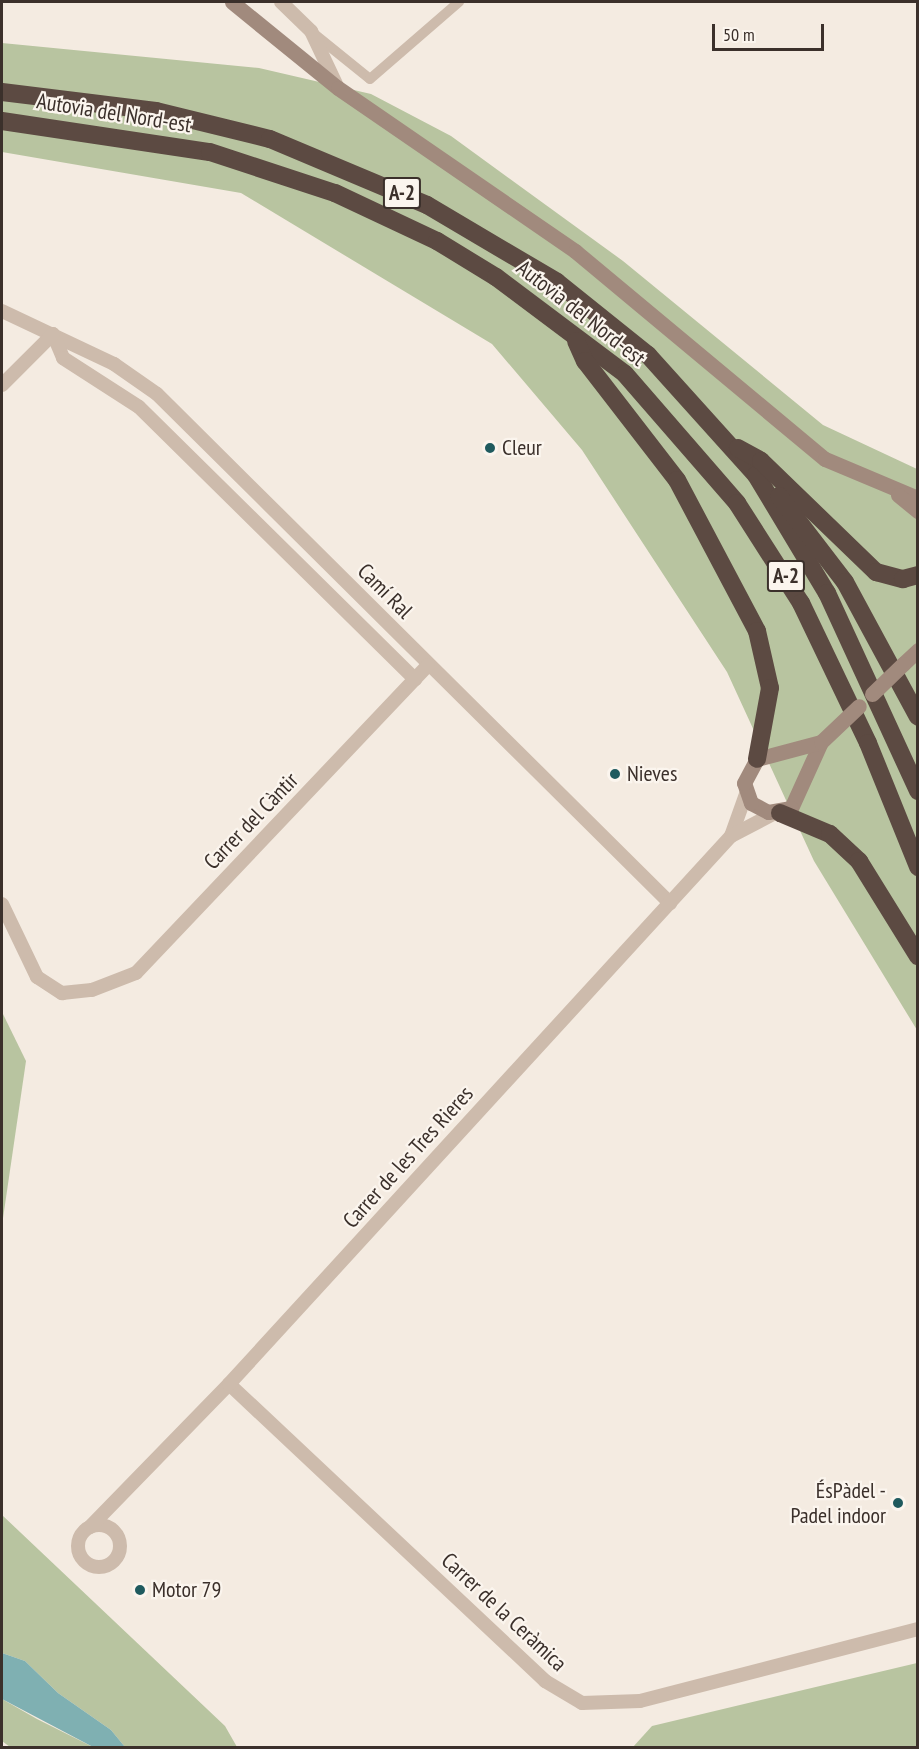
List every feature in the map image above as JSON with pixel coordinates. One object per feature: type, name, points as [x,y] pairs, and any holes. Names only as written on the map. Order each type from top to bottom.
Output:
[{"type":"highway","name":"Autovia del Nord-est","points":[[2,92],[156,111],[270,139],[427,205],[557,282],[648,356],[729,442],[756,475],[827,593],[918,791]]},
{"type":"highway","name":"Autovia del Nord-est","points":[[2,121],[210,152],[334,193],[437,241],[507,284],[575,339],[625,374],[704,462],[768,547],[801,603],[868,743],[918,867]]},
{"type":"highway","points":[[575,339],[585,361],[677,480],[757,631],[770,688],[757,759]]},
{"type":"highway","points":[[729,442],[761,460],[876,572],[903,579],[918,575]]},
{"type":"highway","points":[[756,475],[808,528],[845,582],[918,717]]},
{"type":"highway","points":[[777,813],[830,834],[859,861],[918,957]]},
{"type":"main road","points":[[232,2],[338,88],[575,251],[825,459],[891,490],[918,498]]},
{"type":"main road","points":[[891,490],[918,511]]},
{"type":"main road","points":[[821,742],[757,759],[745,777],[746,794],[756,807],[777,813],[796,804],[821,742],[917,649]]},
{"type":"main road","points":[[781,754],[799,767],[804,786]]},
{"type":"street","points":[[281,2],[311,31],[370,79],[459,2]]},
{"type":"street","points":[[311,31],[338,88]]},
{"type":"street","name":"Camí Ral","points":[[2,311],[114,364],[157,394],[670,903]]},
{"type":"street","points":[[2,385],[53,334]]},
{"type":"street","name":"Camí Ral","points":[[53,334],[63,358],[139,406],[415,679]]},
{"type":"street","name":"Carrer del Càntir","points":[[2,904],[37,976],[62,993],[92,990],[135,973],[428,665]]},
{"type":"street","name":"Carrer de les Tres Rieres","points":[[731,836],[746,794]]},
{"type":"street","name":"Carrer de les Tres Rieres","points":[[113,1504],[114,1531],[119,1551],[112,1563],[99,1567],[86,1562],[78,1550],[80,1537],[229,1384],[731,836],[777,813]]},
{"type":"street","name":"Carrer de la Ceràmica","points":[[229,1384],[545,1681],[582,1703],[640,1701],[918,1629]]},
{"type":"street","points":[[90,1527],[114,1531]]},
{"type":"green space","points":[[2,43],[259,68],[371,94],[451,136],[623,261],[823,425],[917,469],[917,1030],[814,861],[727,672],[582,450],[492,344],[241,193],[2,152]]},
{"type":"green space","points":[[2,1012],[26,1061],[2,1225]]},
{"type":"green space","points":[[2,1515],[225,1726],[237,1747],[125,1747],[111,1730],[58,1693],[25,1661],[2,1653]]},
{"type":"green space","points":[[917,1663],[917,1747],[633,1747],[652,1726]]},
{"type":"green space","points":[[2,1699],[93,1747],[10,1747],[2,1741]]},
{"type":"water","points":[[2,1653],[25,1661],[58,1693],[111,1730],[125,1747],[93,1747],[2,1699]]},
{"type":"place","name":"Cleur","points":[[490,448]]},
{"type":"place","name":"Nieves","points":[[615,774]]},
{"type":"place","name":"ÉsPàdel - Padel indoor","points":[[898,1503]]},
{"type":"place","name":"Motor 79","points":[[140,1590]]}]
